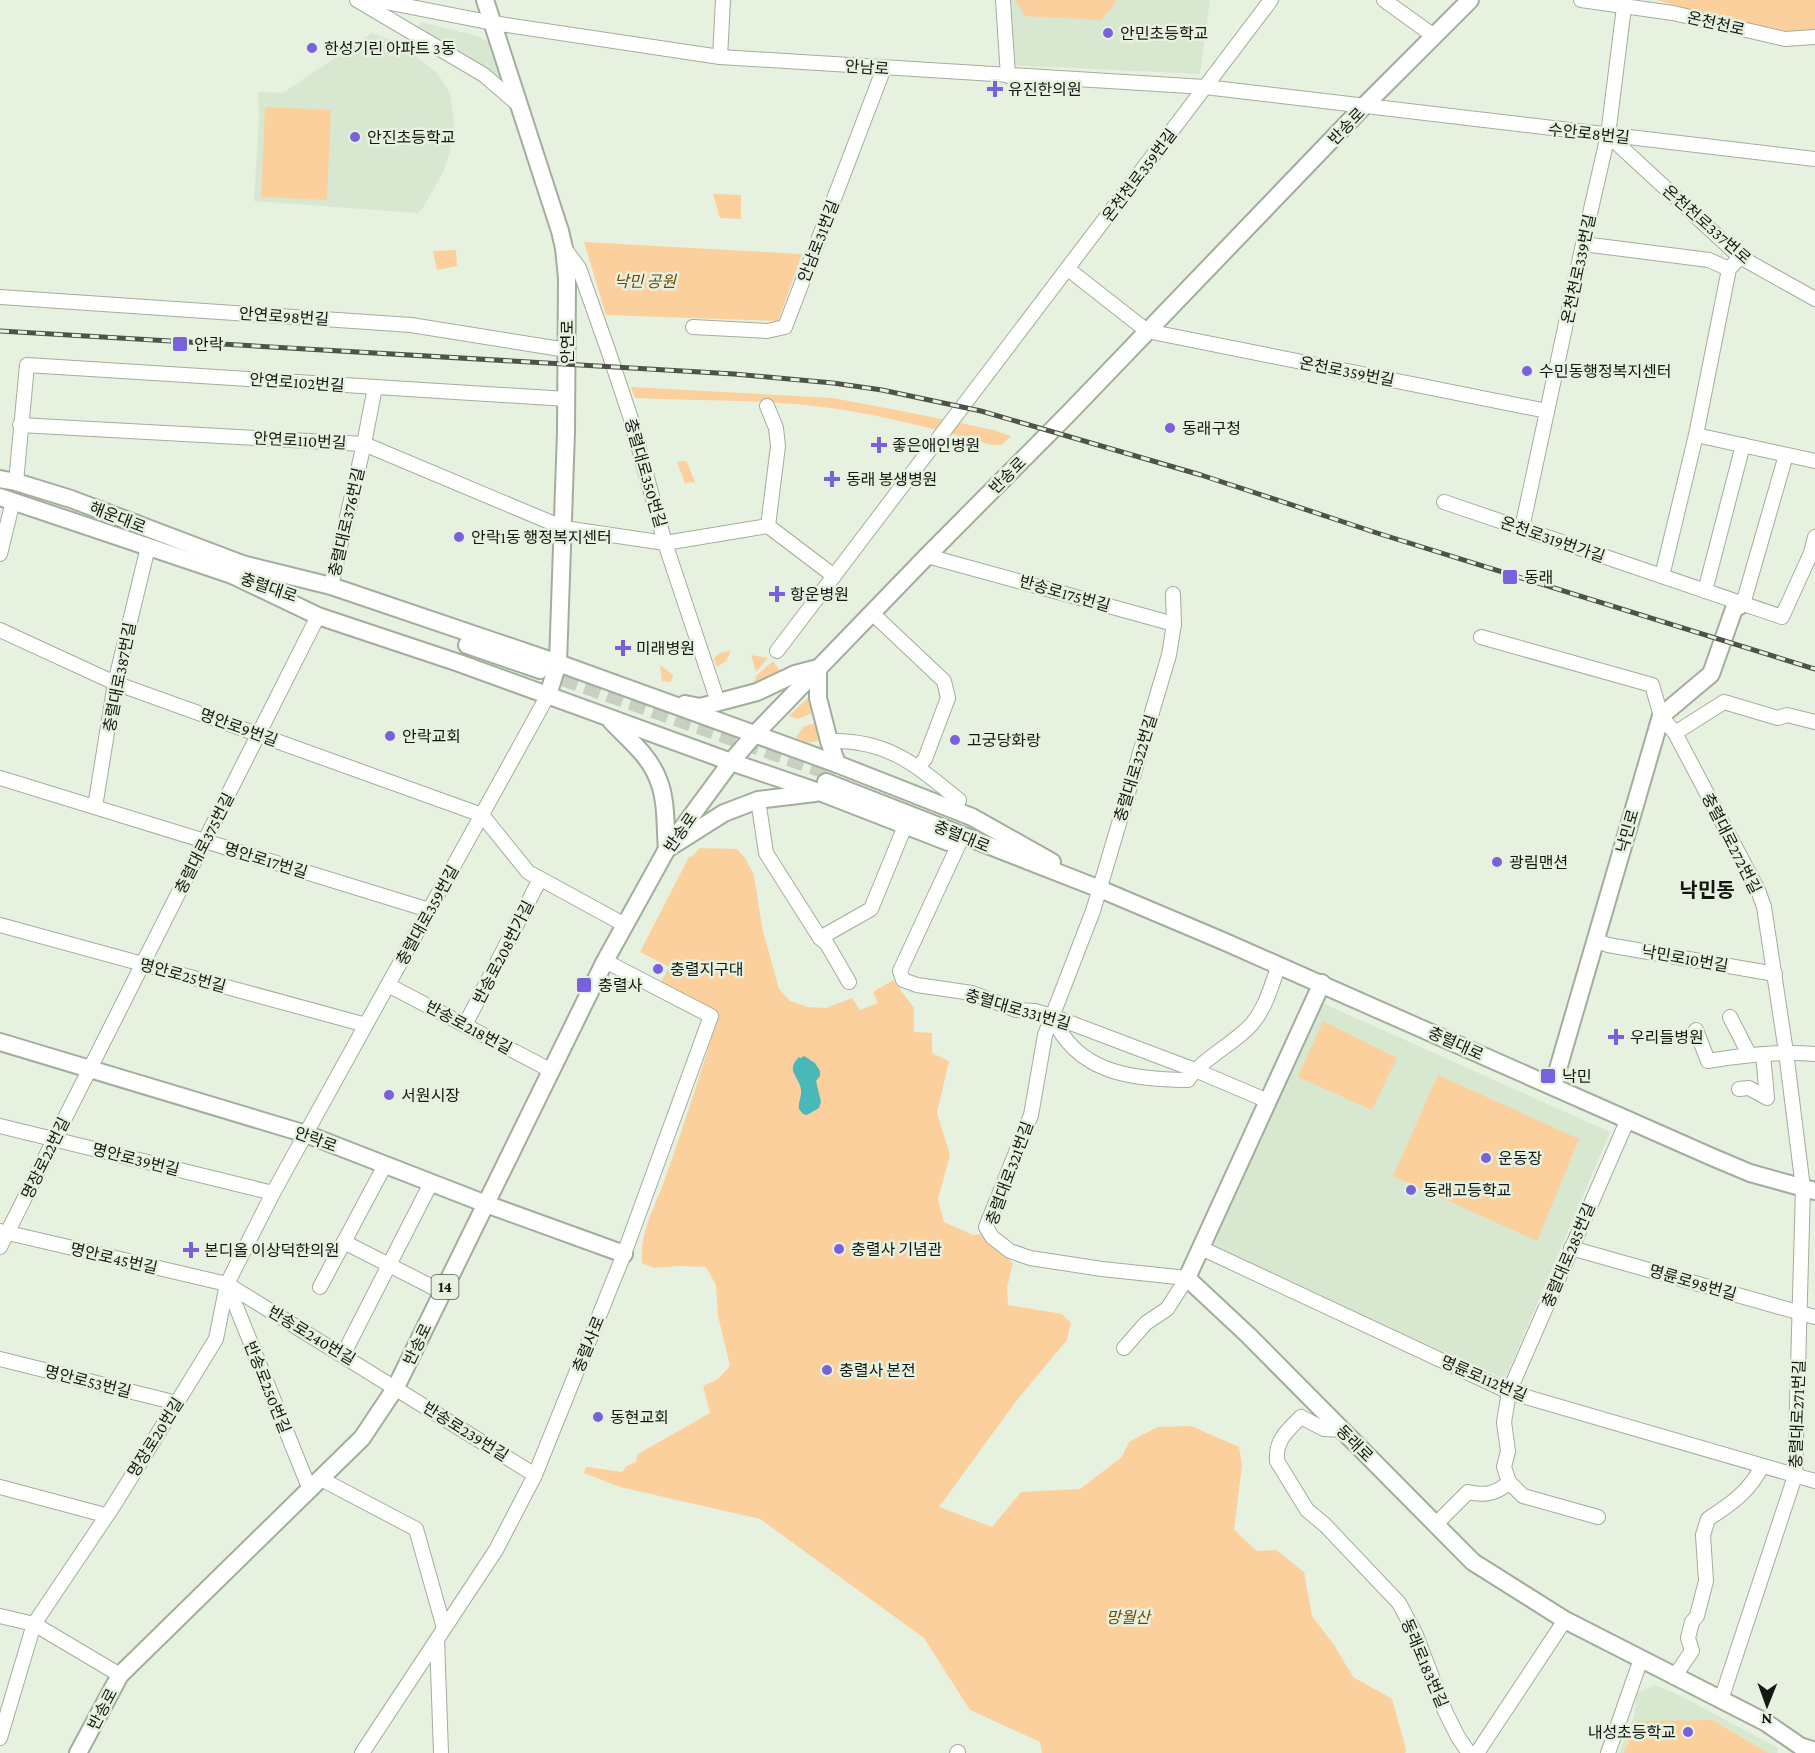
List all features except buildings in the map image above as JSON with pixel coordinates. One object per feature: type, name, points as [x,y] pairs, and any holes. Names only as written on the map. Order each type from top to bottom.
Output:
[{"type":"main road","name":"안연로","points":[[485,0],[564,248],[567,278],[564,528],[558,663],[548,695]]},
{"type":"main road","name":"반송로","points":[[78,1753],[120,1675],[362,1438],[396,1387],[605,961],[667,849],[730,762],[818,668],[1470,0]]},
{"type":"main road","name":"해운대로","points":[[8,481],[71,499],[232,568]]},
{"type":"main road","name":"충렬대로","points":[[7,499],[148,547],[232,568],[538,675]]},
{"type":"main road","points":[[232,568],[331,586],[558,663],[754,735],[905,826],[958,846],[1100,889]]},
{"type":"main road","points":[[232,568],[318,615],[548,695],[730,762],[827,777],[954,809],[972,816],[1100,889]]},
{"type":"main road","points":[[1661,716],[1711,674],[1734,609],[1743,604]]},
{"type":"main road","points":[[655,699],[700,707],[758,692],[795,674],[818,668],[818,698],[829,741],[827,777]]},
{"type":"main road","points":[[606,716],[644,755],[658,779],[663,800],[667,849],[724,813],[827,777]]},
{"type":"main road","name":"낙민로","points":[[1553,1086],[1661,716]]},
{"type":"main road","name":"충렬대로","points":[[827,777],[1322,983],[1750,1173],[1809,1190]]},
{"type":"main road","points":[[1187,1278],[1322,983]]},
{"type":"main road","name":"안락로","points":[[0,1042],[306,1134],[486,1204],[624,1254]]},
{"type":"main road","name":"동래로","points":[[1187,1278],[1248,1335],[1473,1562],[1565,1620],[1765,1722],[1800,1746],[1815,1751]]},
{"type":"street","points":[[357,0],[484,75],[520,106]]},
{"type":"street","name":"안남로","points":[[375,0],[493,23],[720,57],[1205,87],[1364,107]]},
{"type":"street","points":[[720,57],[723,0]]},
{"type":"street","points":[[1003,0],[1008,76]]},
{"type":"street","name":"온천천로359번길","points":[[777,651],[1271,0]]},
{"type":"street","points":[[1384,0],[1440,31]]},
{"type":"street","name":"온천천로","points":[[1581,0],[1628,4],[1785,39],[1815,37]]},
{"type":"street","name":"온천천로339번길","points":[[1522,528],[1582,244],[1608,135],[1628,4]]},
{"type":"street","points":[[1785,39],[1815,45]]},
{"type":"street","name":"안남로31번길","points":[[693,327],[767,331],[785,327],[884,68]]},
{"type":"street","name":"수안로8번길","points":[[1364,107],[1815,159]]},
{"type":"street","name":"온천천로337번로","points":[[1608,135],[1740,256],[1815,299]]},
{"type":"street","points":[[1582,244],[1709,260],[1729,269]]},
{"type":"street","name":"충렬대로350번길","points":[[564,248],[579,268],[590,298],[630,416],[665,543],[718,702]]},
{"type":"street","points":[[1662,576],[1696,435],[1729,269],[1740,256]]},
{"type":"street","points":[[1068,269],[1148,331]]},
{"type":"street","name":"안연로98번길","points":[[0,297],[411,325],[567,350]]},
{"type":"street","name":"온천로359번길","points":[[1148,331],[1547,411]]},
{"type":"street","name":"안연로102번길","points":[[20,425],[27,365],[567,399]]},
{"type":"street","name":"충렬대로376번길","points":[[331,586],[375,387]]},
{"type":"street","points":[[766,406],[776,428],[778,446],[768,526],[834,576]]},
{"type":"street","points":[[8,481],[20,425]]},
{"type":"street","name":"안연로110번길","points":[[20,425],[364,444],[564,528],[665,543],[768,526]]},
{"type":"street","points":[[1696,435],[1815,461]]},
{"type":"street","points":[[1705,591],[1743,446]]},
{"type":"street","points":[[1743,604],[1786,455]]},
{"type":"street","points":[[0,528],[7,499]]},
{"type":"street","points":[[0,554],[7,499]]},
{"type":"street","name":"온천로319번가길","points":[[1444,502],[1782,617],[1811,553],[1815,537]]},
{"type":"street","name":"충렬대로387번길","points":[[95,807],[115,683],[148,547]]},
{"type":"street","name":"반송로175번길","points":[[927,556],[1174,624]]},
{"type":"street","points":[[1173,594],[1174,624]]},
{"type":"street","points":[[872,614],[944,681],[948,698],[925,759],[918,767]]},
{"type":"street","name":"충렬대로375번길","points":[[90,1069],[318,615]]},
{"type":"street","name":"충렬대로322번길","points":[[1093,911],[1170,655],[1174,624]]},
{"type":"street","name":"명안로9번길","points":[[3,635],[115,683],[482,815]]},
{"type":"street","name":"충렬대로272번길","points":[[1481,637],[1652,685],[1661,716],[1675,733],[1758,890],[1764,907],[1809,1190]]},
{"type":"street","name":"충렬대로359번길","points":[[306,1134],[548,695]]},
{"type":"street","points":[[1675,733],[1724,702],[1778,718],[1787,715],[1815,722]]},
{"type":"street","points":[[829,741],[882,747],[918,767],[958,800],[954,809]]},
{"type":"street","name":"명안로17번길","points":[[0,778],[429,910]]},
{"type":"street","points":[[758,800],[766,853],[820,939],[827,944],[849,982]]},
{"type":"street","points":[[482,815],[528,872],[625,925]]},
{"type":"street","points":[[820,939],[871,909],[905,826]]},
{"type":"street","name":"충렬대로331번길","points":[[958,846],[900,971],[903,980],[917,985],[972,993],[1016,1010],[1035,1011],[1052,1016],[1195,1070],[1268,1101]]},
{"type":"street","name":"반송로208번가길","points":[[465,1025],[540,879]]},
{"type":"street","name":"충렬대로321번길","points":[[1093,911],[1045,1035],[1031,1115],[986,1227],[992,1237],[1010,1251],[1030,1258],[1102,1269],[1187,1278]]},
{"type":"street","name":"명안로25번길","points":[[0,925],[366,1025]]},
{"type":"street","name":"낙민로10번길","points":[[1595,940],[1608,945],[1775,974]]},
{"type":"street","name":"충렬사로","points":[[362,1753],[496,1550],[535,1475],[624,1254],[711,1016],[605,961]]},
{"type":"street","points":[[1052,1016],[1059,1032],[1094,1065],[1109,1072],[1165,1080],[1188,1080],[1195,1070],[1250,1027],[1263,1008],[1279,965]]},
{"type":"street","name":"반송로218번길","points":[[388,985],[550,1070]]},
{"type":"street","points":[[1730,1017],[1756,1054],[1767,1098],[1749,1089],[1739,1089]]},
{"type":"street","points":[[1696,1030],[1708,1061],[1786,1052],[1815,1054]]},
{"type":"street","name":"명장로22번길","points":[[0,1247],[4,1232],[90,1069]]},
{"type":"street","name":"충렬대로285번길","points":[[1509,1482],[1504,1467],[1508,1451],[1504,1422],[1509,1392],[1628,1119]]},
{"type":"street","name":"명안로39번길","points":[[0,1126],[273,1193]]},
{"type":"street","name":"명장로20번길","points":[[0,1738],[3,1717],[34,1624],[177,1404],[216,1339],[227,1284],[306,1134]]},
{"type":"street","points":[[320,1287],[385,1165]]},
{"type":"street","points":[[343,1354],[431,1183]]},
{"type":"street","name":"충렬대로271번길","points":[[1721,1700],[1795,1476],[1800,1313],[1809,1190]]},
{"type":"street","name":"명안로45번길","points":[[4,1232],[227,1284]]},
{"type":"street","points":[[344,1242],[442,1292]]},
{"type":"street","name":"명륜로112번길","points":[[1201,1248],[1509,1392],[1815,1481]]},
{"type":"street","name":"명륜로98번길","points":[[1570,1248],[1815,1317]]},
{"type":"street","points":[[1124,1348],[1146,1323],[1167,1309],[1187,1278]]},
{"type":"street","name":"반송로240번길","points":[[227,1284],[396,1387]]},
{"type":"street","name":"반송로250번길","points":[[227,1284],[315,1484]]},
{"type":"street","name":"명안로53번길","points":[[0,1359],[177,1404]]},
{"type":"street","name":"반송로239번길","points":[[396,1387],[535,1475]]},
{"type":"street","name":"동래로183번길","points":[[1343,1430],[1324,1429],[1301,1417],[1280,1438],[1276,1453],[1277,1461],[1307,1510],[1325,1525],[1399,1603],[1416,1635],[1445,1711],[1469,1753]]},
{"type":"street","points":[[1674,1677],[1692,1651],[1688,1638],[1692,1622],[1697,1616],[1706,1581],[1703,1535],[1708,1519],[1737,1500],[1755,1480],[1762,1466]]},
{"type":"street","points":[[1435,1525],[1468,1492],[1481,1495],[1501,1491],[1509,1482],[1523,1496],[1598,1517]]},
{"type":"street","points":[[315,1484],[416,1529],[440,1634],[441,1753]]},
{"type":"street","points":[[0,1487],[105,1515]]},
{"type":"street","points":[[0,1616],[34,1624],[120,1675]]},
{"type":"street","points":[[1477,1753],[1565,1620]]},
{"type":"street","points":[[1608,1753],[1641,1659]]},
{"type":"shaded area","name":"안민초등학교","points":[[1008,0],[1210,0],[1200,74],[1012,65]]},
{"type":"shaded area","points":[[421,22],[478,36],[492,45],[501,74],[496,78],[418,27]]},
{"type":"shaded area","name":"안진초등학교","points":[[372,33],[391,40],[411,52],[437,73],[450,93],[454,123],[450,152],[444,170],[424,206],[418,213],[254,201],[259,117],[258,92],[283,93]]},
{"type":"shaded area","name":"동래고등학교","points":[[1320,1002],[1610,1132],[1505,1379],[1212,1249]]},
{"type":"shaded area","name":"내성초등학교","points":[[1655,1685],[1675,1693],[1778,1748],[1777,1753],[1619,1753],[1634,1716],[1637,1693]]},
{"type":"green space","points":[[1015,0],[1115,0],[1114,6],[1101,20],[1025,16]]},
{"type":"green space","points":[[1656,0],[1815,0],[1815,37],[1722,18]]},
{"type":"green space","points":[[265,107],[331,110],[327,200],[261,197]]},
{"type":"green space","points":[[713,194],[741,195],[741,219],[720,218]]},
{"type":"green space","name":"낙민 공원","points":[[584,242],[802,254],[778,321],[606,315]]},
{"type":"green space","points":[[456,250],[457,266],[437,270],[433,251]]},
{"type":"green space","points":[[631,387],[833,398],[993,430],[1011,436],[1002,445],[992,445],[852,411],[782,403],[635,398]]},
{"type":"green space","points":[[685,461],[695,482],[685,483],[677,462]]},
{"type":"green space","points":[[731,651],[726,661],[717,667],[714,659],[717,655]]},
{"type":"green space","points":[[751,655],[768,658],[756,672]]},
{"type":"green space","points":[[773,661],[782,674],[747,688],[756,676]]},
{"type":"green space","points":[[660,665],[673,675],[671,682],[662,681]]},
{"type":"green space","points":[[810,696],[814,712],[798,719],[789,716]]},
{"type":"green space","points":[[817,723],[820,739],[818,741],[808,742],[796,737],[804,726]]},
{"type":"green space","name":"망월산","points":[[699,848],[737,849],[745,858],[754,875],[762,927],[779,989],[790,1001],[808,1007],[826,1008],[852,998],[860,1010],[878,1003],[873,992],[893,980],[914,1008],[914,1032],[932,1033],[932,1053],[949,1061],[937,1113],[950,1155],[938,1199],[944,1222],[973,1235],[983,1234],[1010,1256],[1009,1260],[1013,1263],[1007,1288],[1008,1305],[1062,1314],[1071,1323],[1067,1340],[1017,1400],[939,1507],[992,1527],[1021,1492],[1080,1489],[1122,1457],[1129,1442],[1158,1427],[1191,1426],[1239,1447],[1242,1465],[1234,1530],[1257,1551],[1276,1550],[1304,1572],[1312,1616],[1334,1645],[1353,1677],[1392,1699],[1406,1749],[1405,1753],[1042,1753],[1040,1742],[970,1710],[924,1638],[760,1519],[620,1487],[584,1473],[586,1467],[622,1472],[627,1466],[636,1462],[638,1454],[710,1413],[703,1386],[718,1379],[730,1366],[718,1316],[716,1285],[706,1267],[654,1268],[642,1263],[645,1231],[679,1138],[719,1013],[661,982],[669,967],[640,952],[689,857],[693,856]]},
{"type":"green space","points":[[1323,1021],[1397,1058],[1372,1110],[1298,1077]]},
{"type":"green space","name":"운동장","points":[[1438,1075],[1579,1139],[1537,1241],[1393,1176]]},
{"type":"green space","points":[[1712,1720],[1768,1753],[1624,1753],[1638,1721]]},
{"type":"water","points":[[804,1056],[815,1063],[820,1071],[820,1076],[816,1081],[821,1102],[819,1108],[807,1115],[799,1109],[801,1089],[793,1070],[795,1062],[799,1057]]},
{"type":"tunnel","points":[[540,670],[831,773]]},
{"type":"railway","points":[[0,331],[734,374],[882,390],[981,411],[1201,475],[1377,533],[1815,669]]},
{"type":"place","name":"안민초등학교","points":[[1108,33]]},
{"type":"place","name":"한성기린 아파트 3동","points":[[312,48]]},
{"type":"place","name":"유진한의원","points":[[995,89]]},
{"type":"place","name":"안진초등학교","points":[[355,137]]},
{"type":"place","name":"안락","points":[[180,344]]},
{"type":"place","name":"수민동행정복지센터","points":[[1527,371]]},
{"type":"place","name":"동래구청","points":[[1170,428]]},
{"type":"place","name":"좋은애인병원","points":[[879,445]]},
{"type":"place","name":"동래 봉생병원","points":[[832,479]]},
{"type":"place","name":"안락1동 행정복지센터","points":[[459,537]]},
{"type":"place","name":"동래","points":[[1510,577]]},
{"type":"place","name":"항운병원","points":[[777,594]]},
{"type":"place","name":"미래병원","points":[[623,648]]},
{"type":"place","name":"안락교회","points":[[390,736]]},
{"type":"place","name":"고궁당화랑","points":[[955,740]]},
{"type":"place","name":"광림맨션","points":[[1497,862]]},
{"type":"place","name":"충렬지구대","points":[[658,969]]},
{"type":"place","name":"충렬사","points":[[584,985]]},
{"type":"place","name":"우리들병원","points":[[1616,1037]]},
{"type":"place","name":"낙민","points":[[1548,1076]]},
{"type":"place","name":"서원시장","points":[[389,1095]]},
{"type":"place","name":"운동장","points":[[1486,1158]]},
{"type":"place","name":"동래고등학교","points":[[1411,1190]]},
{"type":"place","name":"충렬사 기념관","points":[[839,1249]]},
{"type":"place","name":"본디올 이상덕한의원","points":[[191,1250]]},
{"type":"place","name":"충렬사 본전","points":[[827,1370]]},
{"type":"place","name":"동현교회","points":[[598,1417]]},
{"type":"place","name":"내성초등학교","points":[[1688,1732]]},
{"type":"district","name":"낙민동","points":[[1707,890]]}]
